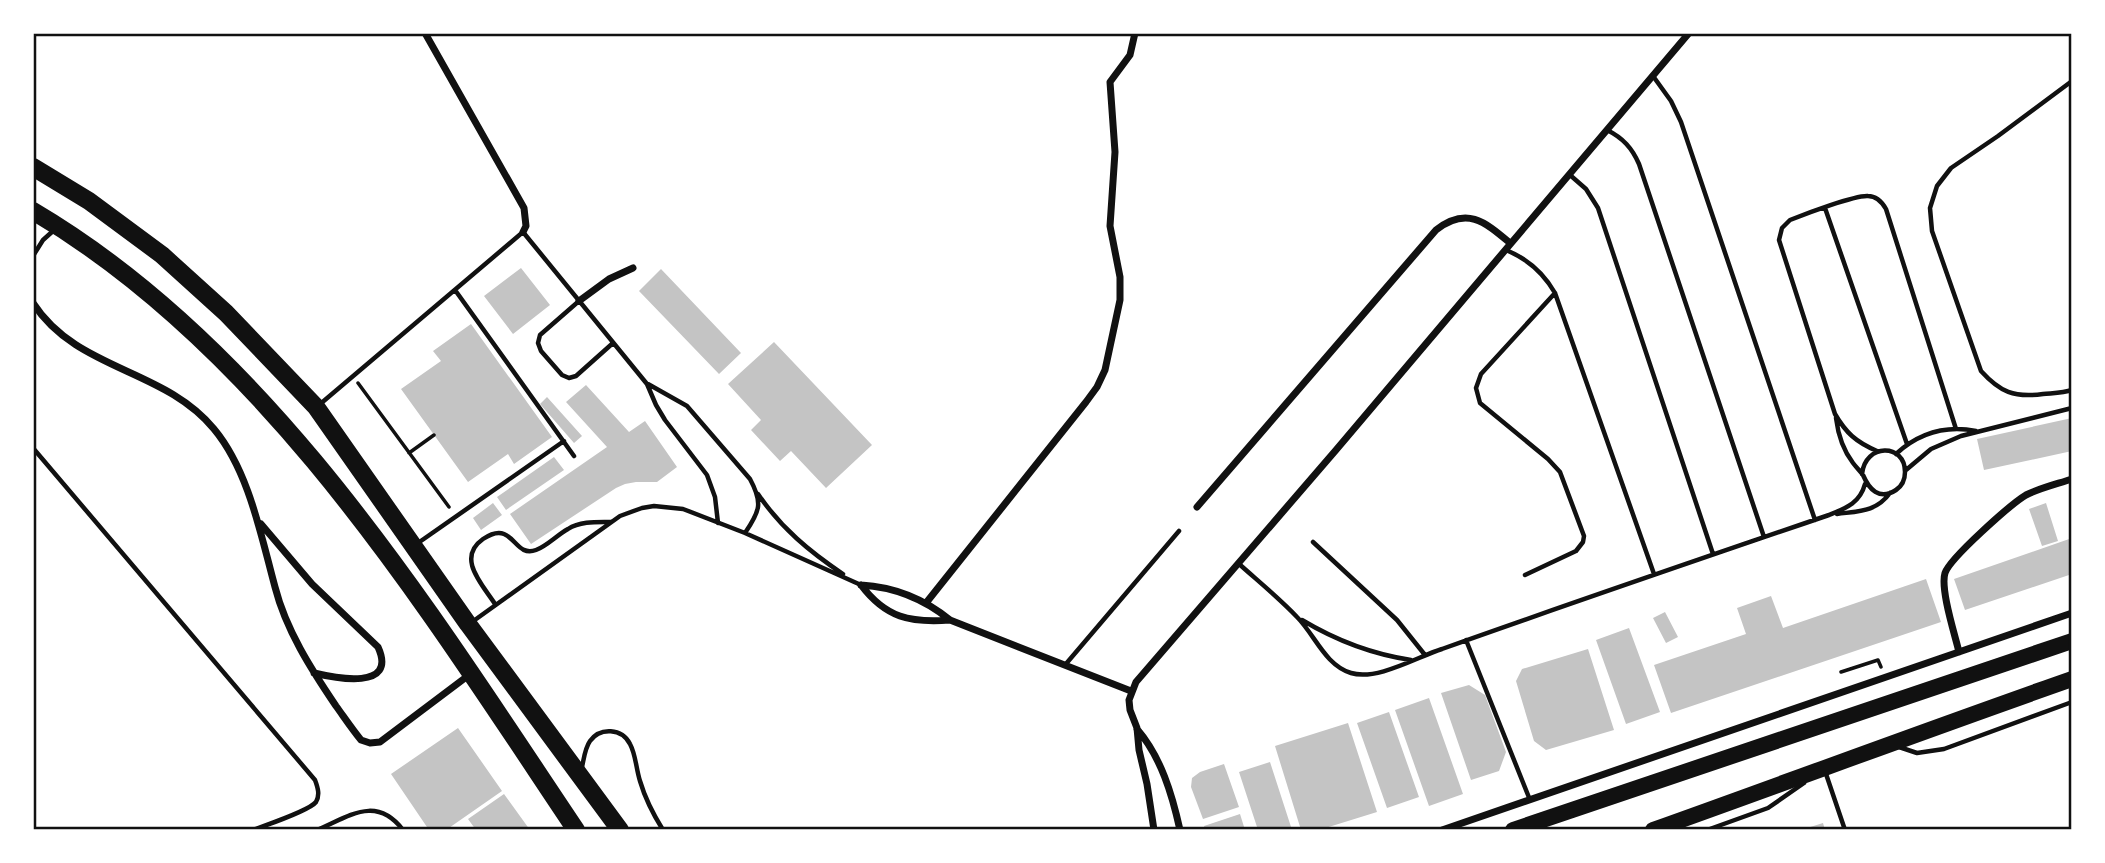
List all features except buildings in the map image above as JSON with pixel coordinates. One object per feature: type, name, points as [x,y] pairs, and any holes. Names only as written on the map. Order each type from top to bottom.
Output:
[{"type":"highway","points":[[33,167],[89,201],[162,255],[226,313],[316,407],[468,624],[619,829]]},
{"type":"highway","points":[[33,211],[134,281],[200,337],[251,390],[378,543],[471,673],[576,830]]},
{"type":"highway","points":[[1513,830],[2072,641]]},
{"type":"highway","points":[[1653,830],[1824,769],[1888,743],[2072,679]]},
{"type":"street","points":[[425,33],[524,208],[526,226],[523,232]]},
{"type":"street","points":[[926,603],[1086,402],[1105,370],[1121,288],[1110,226],[1115,152],[1110,82],[1130,55],[1135,33]]},
{"type":"street","points":[[1154,830],[1137,728],[1130,710],[1129,700],[1136,682],[1689,33]]},
{"type":"street","points":[[1197,507],[1436,230],[1457,219],[1480,220],[1490,226],[1508,247]]},
{"type":"street","points":[[579,301],[609,279],[632,268]]},
{"type":"street","points":[[33,303],[54,328],[80,349],[171,391],[202,415],[226,446],[236,463],[259,522],[275,590],[296,640],[313,673],[361,740],[380,742],[471,673]]},
{"type":"street","points":[[1959,652],[1944,586],[1945,573],[2006,510],[2025,496],[2072,479]]},
{"type":"street","points":[[259,522],[312,584],[347,615],[382,655],[379,672],[369,678],[341,680],[313,673]]},
{"type":"street","points":[[857,583],[901,592],[926,603],[950,620],[1131,691]]},
{"type":"street","points":[[857,583],[878,604],[900,617],[926,622],[950,620]]},
{"type":"street","points":[[1442,830],[2072,613]]},
{"type":"street","points":[[1137,728],[1150,745],[1159,764],[1180,830]]},
{"type":"lane","points":[[1653,76],[1671,101],[1681,122],[1815,520]]},
{"type":"lane","points":[[2072,80],[1951,168],[1937,186],[1930,208],[1932,230],[1981,371],[1993,384],[2009,393],[2027,396],[2072,390]]},
{"type":"lane","points":[[1607,130],[1629,146],[1639,164],[1764,537]]},
{"type":"lane","points":[[1569,174],[1586,188],[1598,208],[1713,554]]},
{"type":"lane","points":[[1238,563],[1298,618],[1340,668],[1352,674],[1365,675],[1850,506],[1863,492],[1865,484],[1862,474],[1846,453],[1779,240],[1786,223],[1866,196],[1872,196],[1883,203],[1956,429]]},
{"type":"lane","points":[[1825,208],[1907,444]]},
{"type":"lane","points":[[33,256],[43,240],[58,226]]},
{"type":"lane","points":[[316,407],[523,232],[647,384],[665,420],[707,475],[715,496],[718,523]]},
{"type":"lane","points":[[1508,247],[1531,263],[1549,282],[1555,293],[1654,574]]},
{"type":"lane","points":[[454,290],[574,456]]},
{"type":"lane","points":[[1525,575],[1576,551],[1583,542],[1582,530],[1560,472],[1548,459],[1486,409],[1477,396],[1476,388],[1481,374],[1555,293]]},
{"type":"lane","points":[[579,301],[540,335],[538,343],[541,351],[562,375],[573,377],[613,343]]},
{"type":"lane","points":[[647,384],[677,399],[695,414],[750,479],[768,509],[793,537],[817,557],[857,583]]},
{"type":"lane","points":[[1906,470],[1938,446],[1976,432],[2072,408]]},
{"type":"lane","points":[[1835,414],[1845,430],[1859,443],[1877,451]]},
{"type":"lane","points":[[1896,454],[1907,444],[1926,434],[1956,429],[1976,432]]},
{"type":"lane","points":[[414,545],[564,442]]},
{"type":"lane","points":[[33,449],[315,780],[319,795],[310,807],[253,830]]},
{"type":"lane","points":[[1829,515],[1871,509],[1879,505],[1899,488],[1906,470],[1903,461],[1886,450],[1868,456],[1863,464],[1862,474]]},
{"type":"lane","points":[[1865,484],[1881,494],[1890,493]]},
{"type":"lane","points":[[745,533],[756,517],[759,500],[756,491]]},
{"type":"lane","points":[[468,624],[612,522],[631,511],[654,506],[683,509],[745,533],[857,583]]},
{"type":"lane","points":[[495,604],[470,562],[473,548],[482,540],[497,533],[504,534],[524,551],[533,551],[572,526],[612,522]]},
{"type":"lane","points":[[1065,665],[1179,531]]},
{"type":"lane","points":[[1313,542],[1397,620],[1425,655]]},
{"type":"lane","points":[[1298,618],[1365,651],[1412,660]]},
{"type":"lane","points":[[1466,640],[1530,800]]},
{"type":"lane","points":[[1888,743],[1917,753],[1944,749],[2072,702]]},
{"type":"lane","points":[[580,774],[590,740],[606,731],[623,735],[629,742],[640,782],[663,830]]},
{"type":"lane","points":[[1707,830],[1768,808],[1824,769],[1845,830]]},
{"type":"lane","points":[[317,830],[372,810],[387,813],[403,830]]},
{"type":"path","points":[[353,376],[456,517]]},
{"type":"path","points":[[409,453],[434,435]]},
{"type":"path","points":[[1841,673],[1878,660],[1885,678]]}]
